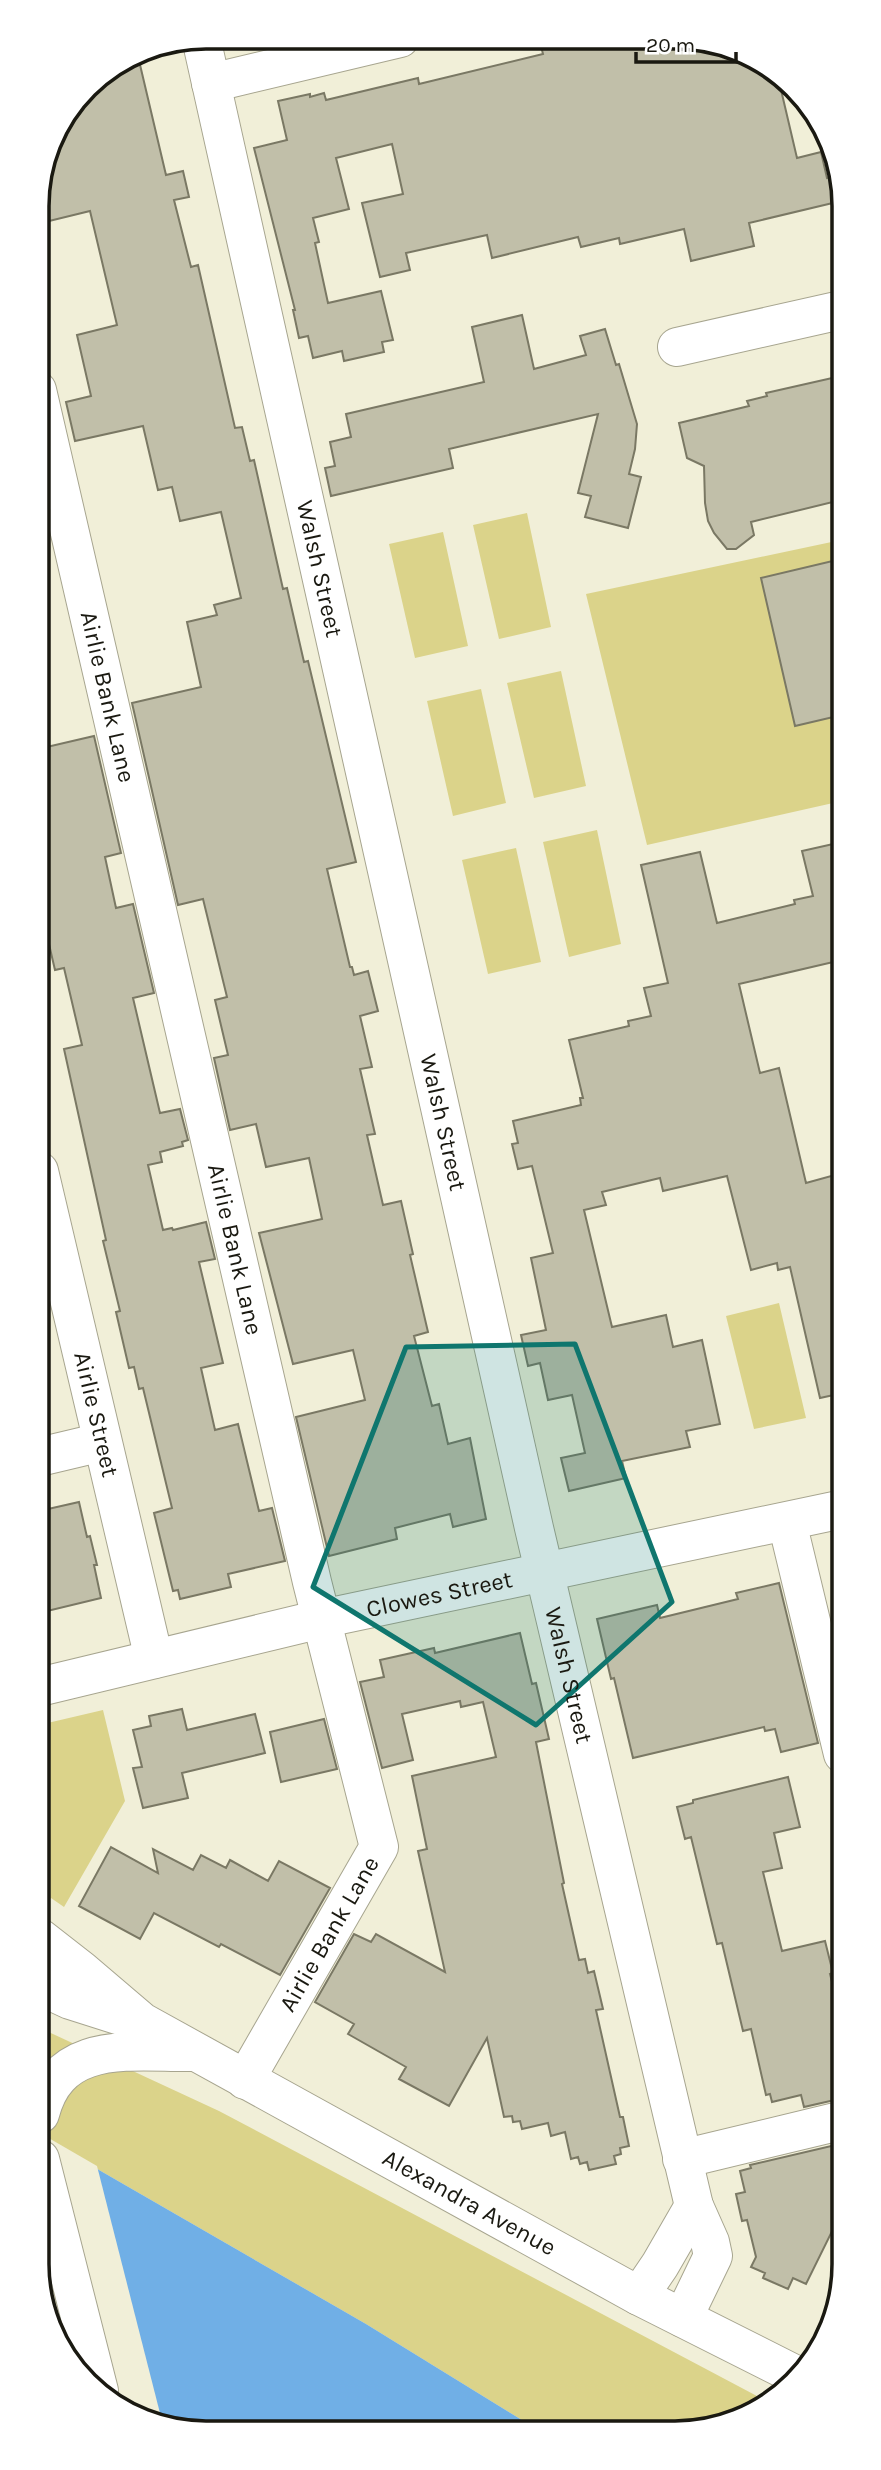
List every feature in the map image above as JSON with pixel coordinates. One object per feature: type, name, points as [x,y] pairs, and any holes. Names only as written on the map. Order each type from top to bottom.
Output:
[{"type":"main road","name":"Walsh Street","points":[[203,49],[544,1572],[682,2159],[694,2206],[710,2242],[713,2256],[683,2318]]},
{"type":"main road","points":[[211,83],[354,49]]},
{"type":"main road","points":[[677,347],[832,312]]},
{"type":"main road","name":"Airlie Bank Lane","points":[[49,489],[321,1619],[379,1847],[245,2080]]},
{"type":"main road","name":"Airlie Street","points":[[49,1218],[153,1659]]},
{"type":"main road","points":[[49,1455],[102,1442]]},
{"type":"main road","name":"Clowes Street","points":[[49,1685],[321,1619],[832,1512]]},
{"type":"main road","points":[[787,1522],[832,1708]]},
{"type":"main road","name":"Alexandra Avenue","points":[[49,1945],[142,2022],[639,2296],[789,2372]]},
{"type":"main road","name":"Alexandra Avenue","points":[[49,1990],[94,2008],[142,2022]]},
{"type":"main road","points":[[49,2095],[63,2071],[88,2057],[103,2054],[195,2052]]},
{"type":"main road","points":[[682,2159],[832,2123]]},
{"type":"main road","points":[[49,2194],[95,2375]]},
{"type":"main road","points":[[639,2296],[694,2206]]},
{"type":"highlighted area","points":[[575,1344],[672,1602],[536,1725],[313,1587],[406,1347]]},
{"type":"shaded area","points":[[527,513],[551,627],[499,639],[473,525]]},
{"type":"shaded area","points":[[443,532],[468,646],[415,658],[389,544]]},
{"type":"shaded area","points":[[832,542],[832,803],[647,845],[586,594]]},
{"type":"shaded area","points":[[561,671],[586,786],[534,798],[507,683]]},
{"type":"shaded area","points":[[481,689],[506,803],[453,816],[427,701]]},
{"type":"shaded area","points":[[597,830],[621,944],[569,957],[543,842]]},
{"type":"shaded area","points":[[516,848],[541,962],[488,974],[462,860]]},
{"type":"shaded area","points":[[779,1303],[806,1418],[754,1429],[726,1316]]},
{"type":"shaded area","points":[[103,1710],[125,1801],[64,1907],[51,1898],[49,1900],[49,1723]]},
{"type":"shaded area","points":[[49,2032],[219,2111],[759,2397],[726,2413],[696,2420],[523,2421],[366,2324],[49,2141]]},
{"type":"water","points":[[49,2141],[366,2324],[523,2421],[206,2421],[175,2418],[136,2405],[102,2382],[81,2360],[70,2343],[54,2305],[49,2264]]},
{"type":"pier","points":[[49,2138],[97,2166],[160,2414],[119,2395],[95,2375],[70,2343],[54,2305],[49,2264]]},
{"type":"building","points":[[542,49],[686,49],[726,57],[745,65],[781,90],[797,158],[821,152],[827,178],[829,177],[832,203],[749,223],[754,246],[691,261],[684,229],[620,244],[619,238],[581,247],[578,237],[492,258],[487,235],[406,253],[410,270],[380,277],[362,203],[403,194],[392,144],[336,158],[349,209],[313,218],[319,242],[315,243],[328,303],[381,291],[393,340],[382,342],[384,352],[344,361],[342,351],[313,358],[308,336],[299,338],[295,310],[254,148],[287,140],[278,101],[324,93],[326,100],[418,78],[419,84],[543,54]]},
{"type":"building","points":[[140,64],[166,175],[183,171],[189,197],[174,200],[191,267],[198,265],[235,428],[242,427],[250,461],[254,460],[283,589],[287,588],[304,662],[308,661],[356,862],[327,869],[350,967],[354,975],[368,971],[378,1011],[360,1016],[372,1067],[360,1069],[375,1134],[367,1135],[383,1205],[401,1201],[428,1332],[414,1336],[432,1406],[439,1404],[448,1444],[470,1438],[486,1519],[453,1527],[450,1514],[395,1528],[397,1539],[329,1556],[296,1417],[365,1400],[353,1350],[293,1364],[259,1233],[322,1219],[309,1158],[266,1167],[256,1124],[230,1130],[214,1058],[228,1055],[215,1000],[227,997],[203,899],[178,905],[132,703],[201,687],[187,622],[217,615],[214,605],[241,598],[221,512],[180,521],[172,487],[158,490],[143,426],[75,441],[66,402],[91,396],[77,335],[117,325],[90,211],[49,221],[50,185],[57,155],[81,110],[110,81]]},
{"type":"building","points":[[522,315],[534,369],[586,355],[580,336],[605,329],[637,424],[629,474],[641,477],[628,528],[585,517],[591,496],[578,493],[598,414],[449,449],[453,468],[331,496],[325,468],[335,466],[330,442],[351,437],[346,414],[484,382],[472,327]]},
{"type":"building","points":[[832,378],[832,502],[751,522],[754,535],[736,549],[727,549],[708,521],[704,466],[687,458],[679,423],[749,406],[747,401],[767,396],[766,393]]},
{"type":"building","points":[[832,561],[832,717],[795,726],[761,578]]},
{"type":"building","points":[[94,736],[121,853],[105,857],[116,908],[133,904],[154,993],[133,998],[160,1113],[180,1109],[188,1140],[182,1142],[183,1146],[160,1152],[162,1162],[148,1165],[163,1230],[206,1222],[215,1259],[199,1262],[223,1363],[201,1368],[215,1430],[238,1424],[259,1511],[272,1508],[285,1561],[228,1574],[231,1587],[180,1599],[178,1590],[173,1591],[154,1513],[172,1508],[143,1388],[139,1389],[134,1367],[129,1368],[116,1312],[120,1311],[103,1241],[106,1240],[64,1049],[82,1045],[64,968],[55,970],[49,944],[49,746]]},
{"type":"building","points":[[832,844],[832,962],[739,984],[760,1073],[779,1068],[806,1183],[832,1176],[832,1395],[820,1398],[790,1267],[778,1270],[777,1263],[751,1270],[727,1176],[663,1191],[660,1178],[602,1192],[606,1205],[584,1210],[612,1327],[666,1315],[673,1347],[702,1340],[720,1424],[686,1431],[690,1447],[622,1461],[626,1478],[569,1491],[561,1458],[585,1453],[572,1395],[548,1400],[540,1363],[528,1366],[521,1335],[546,1330],[531,1258],[553,1253],[532,1166],[518,1169],[512,1144],[518,1143],[513,1121],[581,1105],[580,1098],[583,1098],[569,1040],[629,1026],[628,1021],[651,1016],[644,988],[668,983],[641,865],[700,852],[717,923],[795,904],[794,900],[813,896],[802,851]]},
{"type":"building","points":[[79,1502],[97,1565],[94,1565],[101,1598],[49,1611],[49,1509]]},
{"type":"building","points":[[779,1583],[818,1743],[781,1752],[775,1729],[765,1731],[764,1727],[633,1758],[597,1619],[657,1605],[660,1618],[738,1599],[736,1593]]},
{"type":"building","points":[[520,1633],[532,1684],[536,1683],[549,1739],[536,1742],[564,1883],[562,1884],[579,1960],[585,1959],[588,1973],[594,1971],[603,2009],[596,2010],[629,2146],[620,2148],[621,2154],[614,2156],[616,2164],[589,2170],[587,2162],[580,2164],[578,2157],[571,2159],[565,2132],[551,2136],[548,2123],[522,2129],[520,2121],[513,2122],[512,2116],[504,2117],[487,2038],[449,2106],[399,2079],[406,2067],[348,2034],[354,2024],[315,2002],[354,1934],[371,1942],[376,1934],[445,1972],[418,1851],[427,1849],[412,1776],[496,1757],[483,1702],[461,1707],[460,1701],[402,1714],[413,1760],[382,1768],[360,1682],[384,1677],[380,1660],[434,1648],[435,1653]]},
{"type":"building","points":[[182,1709],[187,1730],[255,1714],[265,1753],[182,1773],[188,1798],[143,1808],[133,1768],[142,1767],[133,1730],[151,1726],[149,1716]]},
{"type":"building","points":[[324,1719],[337,1769],[281,1782],[270,1732]]},
{"type":"building","points":[[788,1777],[800,1827],[774,1833],[782,1868],[763,1872],[782,1951],[825,1941],[832,1969],[832,2101],[804,2107],[801,2095],[772,2102],[770,2094],[766,2095],[751,2029],[743,2031],[722,1943],[717,1944],[691,1837],[685,1839],[677,1807],[693,1803],[693,1800]]},
{"type":"building","points":[[111,1847],[158,1873],[153,1849],[193,1870],[201,1855],[226,1868],[230,1860],[268,1881],[279,1861],[330,1888],[280,1975],[154,1913],[140,1939],[79,1906]]},
{"type":"building","points":[[832,2146],[832,2231],[806,2284],[793,2278],[788,2289],[763,2278],[765,2273],[751,2267],[756,2257],[747,2220],[742,2221],[736,2194],[745,2192],[740,2171],[751,2168],[750,2165]]}]
